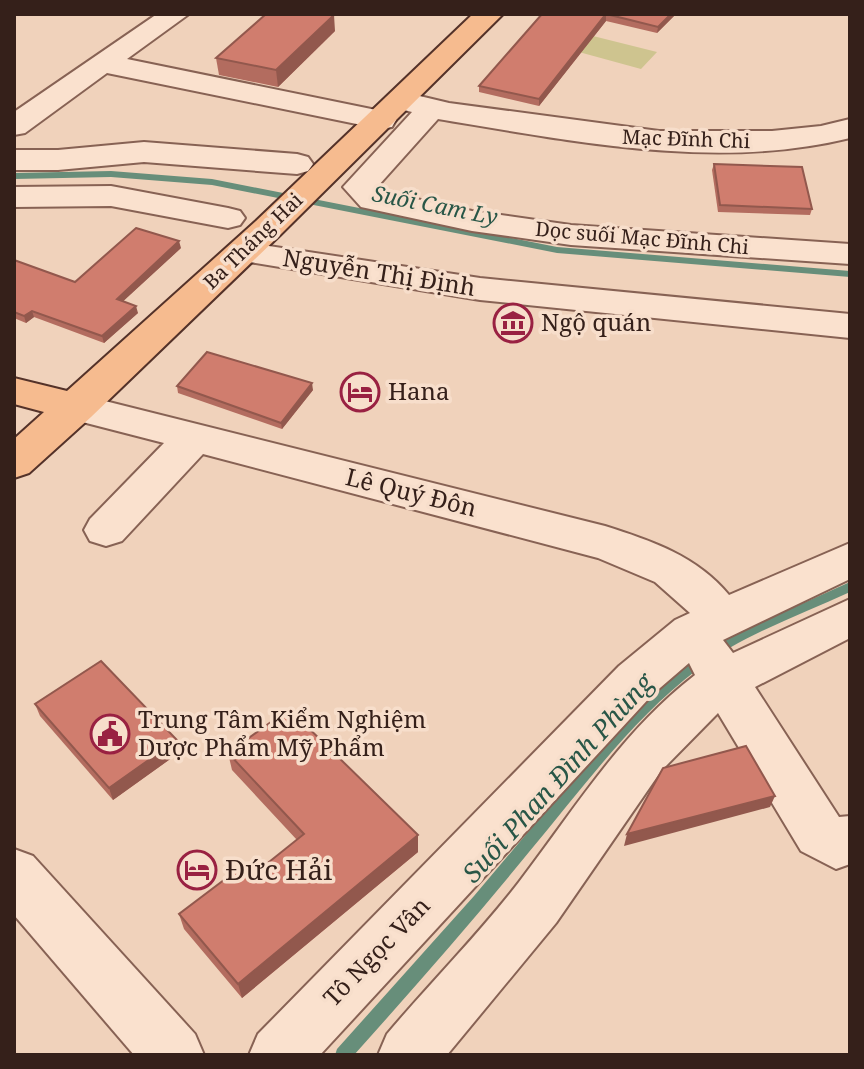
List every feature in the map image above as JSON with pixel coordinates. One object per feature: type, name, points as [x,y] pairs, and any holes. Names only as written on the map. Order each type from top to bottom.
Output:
[{"type":"main road","name":"Ba Tháng Hai","points":[[14,463],[255,240],[308,170],[391,110],[489,14]]},
{"type":"main road","points":[[15,386],[77,407]]},
{"type":"street","points":[[14,126],[175,14]]},
{"type":"street","name":"Mạc Đĩnh Chi","points":[[102,63],[391,110],[434,106],[441,111],[638,141],[730,144],[829,136],[850,128]]},
{"type":"street","name":"Dọc suối Mạc Đĩnh Chi","points":[[434,106],[359,187],[373,200],[472,221],[571,235],[850,254]]},
{"type":"street","points":[[14,160],[58,160],[144,152],[308,170]]},
{"type":"street","points":[[14,197],[111,196],[228,218]]},
{"type":"street","name":"Nguyễn Thị Định","points":[[255,240],[480,289],[850,326]]},
{"type":"street","name":"Lê Quý Đôn","points":[[77,407],[605,543],[660,561],[698,587],[709,646],[820,834],[836,844],[850,840]]},
{"type":"street","points":[[106,530],[195,437]]},
{"type":"street","name":"Tô Ngọc Vân","points":[[279,1055],[636,680],[709,646],[850,560]]},
{"type":"street","name":"Tô Ngọc Vân","points":[[709,646],[850,617]]},
{"type":"street","name":"Tô Ngọc Vân","points":[[408,1055],[536,904],[643,755],[690,707],[709,646]]},
{"type":"street","points":[[14,874],[174,1055]]},
{"type":"shaded area","points":[[573,31],[657,52],[641,69],[557,46]]},
{"type":"building","points":[[266,14],[334,15],[276,70],[216,58]]},
{"type":"building","points":[[542,14],[606,14],[539,99],[479,86]]},
{"type":"building","points":[[606,14],[671,14],[658,27]]},
{"type":"building","points":[[714,164],[802,167],[812,209],[720,205]]},
{"type":"building","points":[[136,228],[179,241],[117,299],[136,306],[102,336],[32,311],[24,316],[14,312],[14,260],[75,282]]},
{"type":"building","points":[[207,352],[312,383],[281,423],[177,386]]},
{"type":"building","name":"Trung Tâm Kiểm Nghiệm Dược Phẩm Mỹ Phẩm","points":[[101,661],[177,740],[109,788],[35,704]]},
{"type":"building","points":[[289,709],[418,835],[238,984],[179,914],[245,864],[254,874],[304,834],[228,753]]},
{"type":"building","points":[[746,746],[775,796],[627,834],[663,768]]},
{"type":"waterway","name":"Suối Cam Ly","points":[[14,176],[111,174],[212,182],[557,250],[850,274]]},
{"type":"waterway","name":"Suối Phan Đình Phùng","points":[[343,1055],[479,901],[603,753],[668,686],[728,642],[850,587]]},
{"type":"place","name":"Ngộ quán","points":[[513,323]]},
{"type":"place","name":"Hana","points":[[360,392]]},
{"type":"place","name":"Trung Tâm Kiểm Nghiệm Dược Phẩm Mỹ Phẩm","points":[[110,734]]},
{"type":"place","name":"Đức Hải","points":[[197,870]]}]
